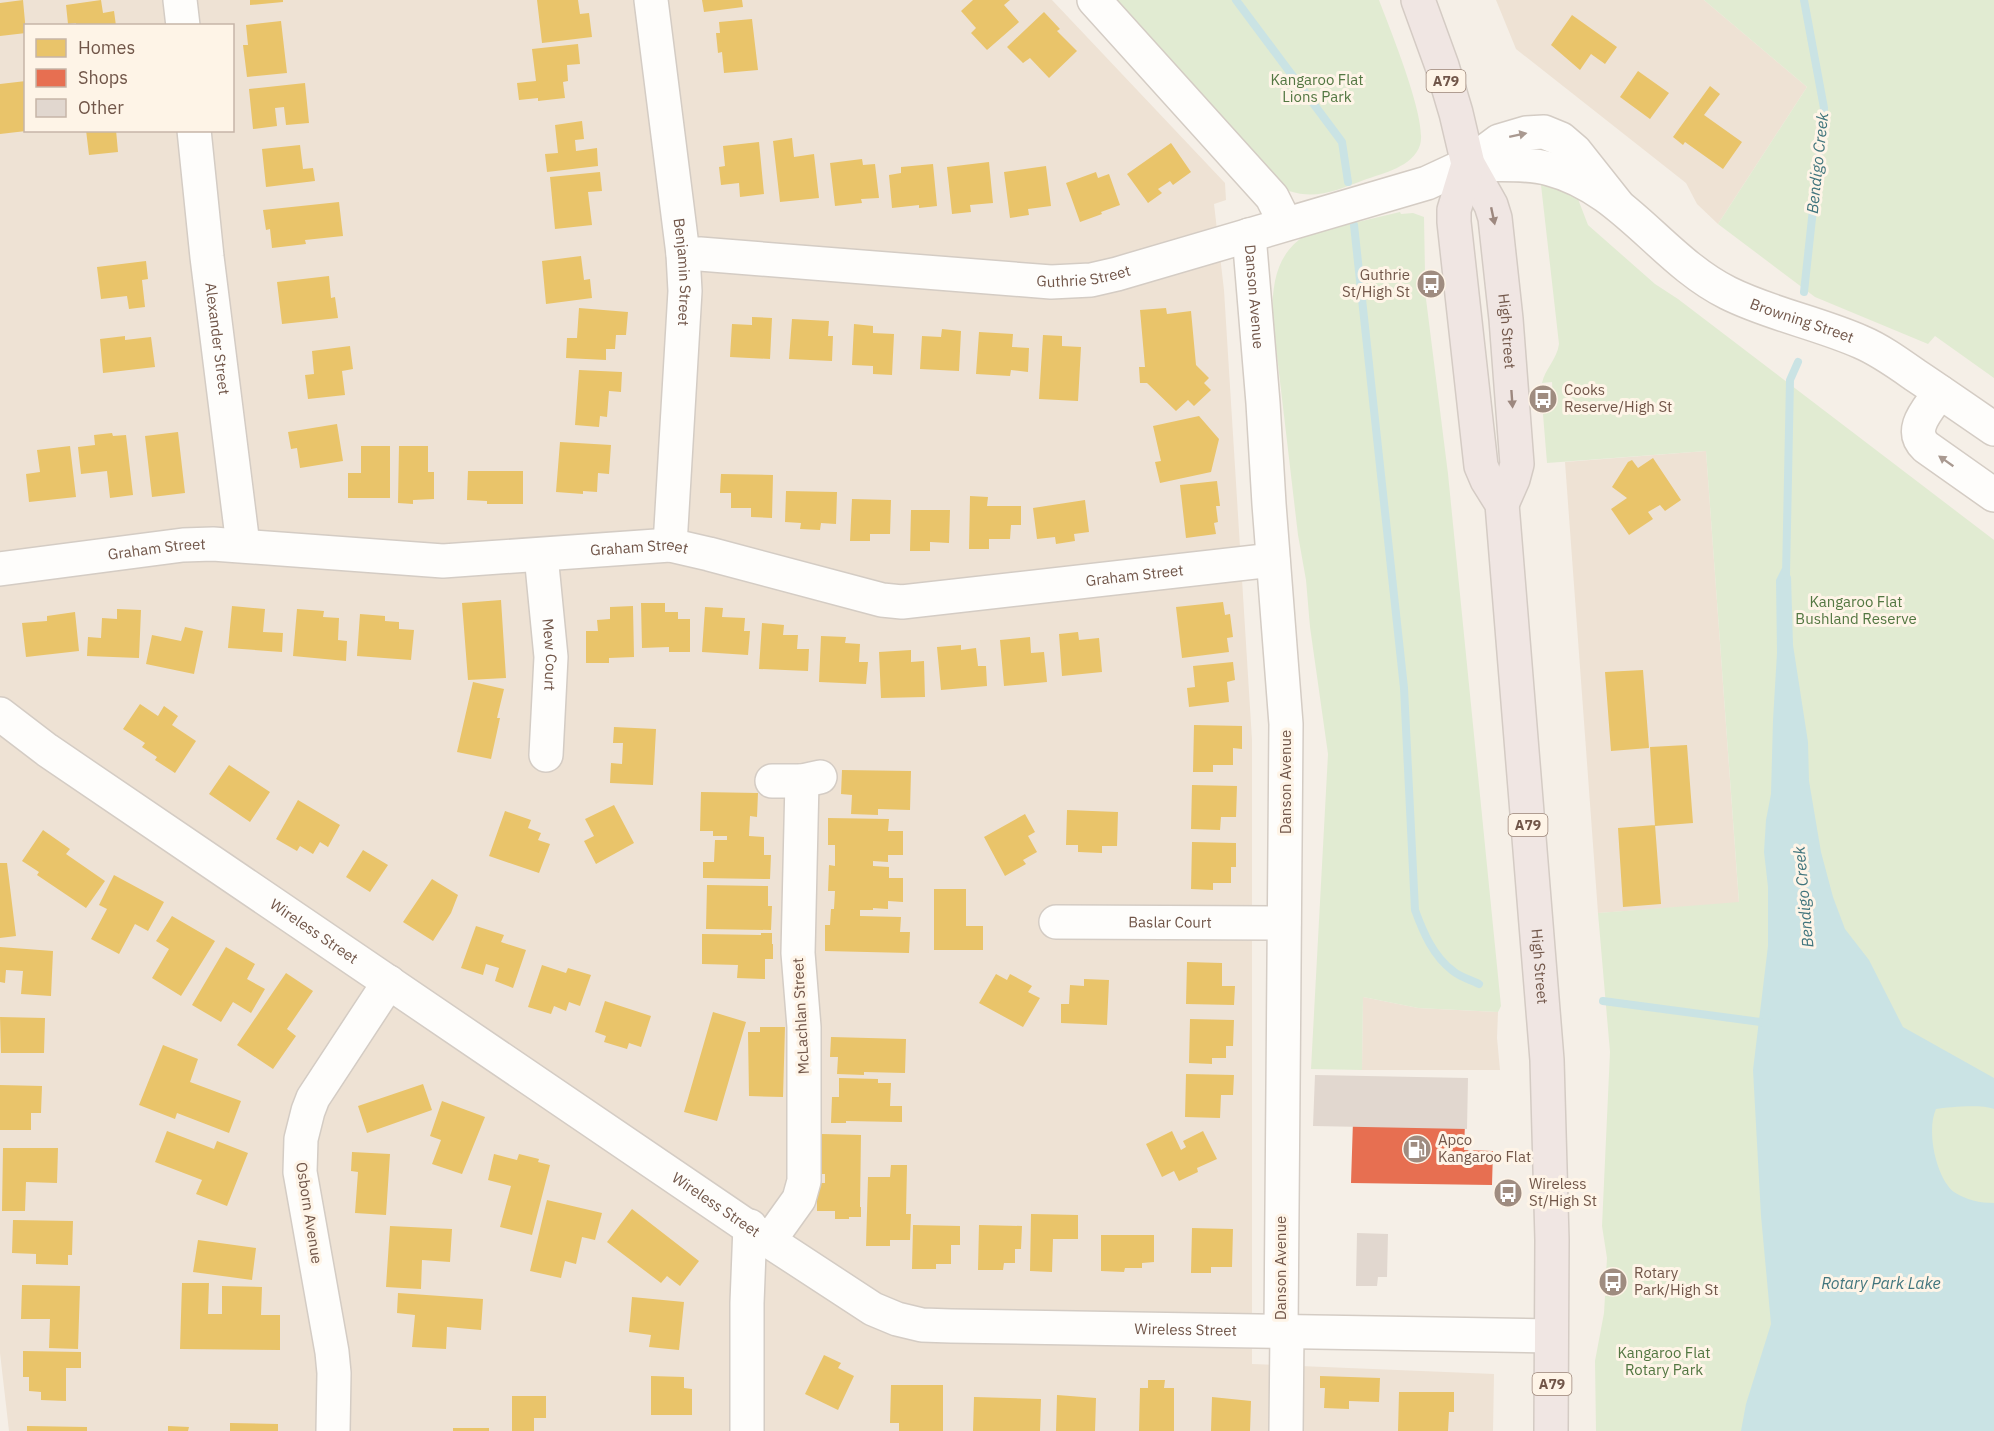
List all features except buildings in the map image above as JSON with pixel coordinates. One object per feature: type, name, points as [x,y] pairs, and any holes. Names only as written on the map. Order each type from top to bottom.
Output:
[{"type":"highway","name":"A79","points":[[1418,0],[1444,76],[1468,164]]},
{"type":"highway","name":"High Street","points":[[1468,164],[1454,210],[1454,222],[1481,466],[1502,504],[1547,1060],[1551,1146],[1551,1431]]},
{"type":"street","points":[[180,0],[183,24]]},
{"type":"street","name":"Benjamin Street","points":[[651,0],[683,254],[685,291],[670,545]]},
{"type":"street","points":[[1094,0],[1272,197],[1285,223]]},
{"type":"street","name":"Alexander Street","points":[[194,132],[207,257],[243,545]]},
{"type":"street","name":"Guthrie Street","points":[[683,254],[1051,282],[1091,280],[1427,183],[1468,164]]},
{"type":"street","name":"Browning Street","points":[[1468,164],[1534,166],[1550,169],[1588,185],[1617,204],[1697,275],[1728,293],[1756,305],[1828,328],[1864,343],[1994,429]]},
{"type":"street","name":"Danson Avenue","points":[[1249,235],[1286,724],[1284,923],[1286,1431]]},
{"type":"street","points":[[1940,392],[1919,424],[1920,439],[1926,447],[1994,495]]},
{"type":"street","name":"Graham Street","points":[[0,568],[183,545],[243,545],[443,561],[670,545],[882,600],[902,602],[1273,560]]},
{"type":"street","name":"Mew Court","points":[[541,555],[551,657],[546,755]]},
{"type":"street","name":"Wireless Street","points":[[0,714],[47,750],[760,1233],[873,1309],[897,1319],[922,1325],[1551,1336]]},
{"type":"street","name":"McLachlan Street","points":[[760,1233],[799,1199],[804,1181],[804,1027],[798,953],[798,780]]},
{"type":"street","name":"Baslar Court","points":[[1056,922],[1284,923]]},
{"type":"street","name":"Osborn Avenue","points":[[333,1431],[332,1352],[300,1172],[301,1139],[313,1098],[389,982]]},
{"type":"street","points":[[747,1431],[760,1233]]},
{"type":"shaded area","points":[[0,0],[1052,0],[1225,183],[1226,200],[1214,204],[1224,290],[1252,740],[1252,1364],[1494,1374],[1493,1431],[9,1431],[0,1353]]},
{"type":"shaded area","points":[[1496,0],[1704,0],[1807,87],[1718,224],[1697,204],[1686,183],[1516,49]]},
{"type":"shaded area","points":[[1706,451],[1739,903],[1598,913],[1565,462]]},
{"type":"shaded area","points":[[1363,997],[1418,1008],[1498,1012],[1497,1038],[1500,1070],[1362,1070]]},
{"type":"green space","name":"Kangaroo Flat Lions Park","points":[[1114,0],[1379,0],[1413,95],[1421,133],[1420,145],[1411,159],[1388,172],[1318,194],[1299,194],[1289,191]]},
{"type":"green space","points":[[1704,0],[1994,0],[1994,378],[1935,336],[1928,344],[1815,297],[1718,224],[1807,87]]},
{"type":"green space","name":"Kangaroo Flat Bushland Reserve","points":[[1541,185],[1571,192],[1578,199],[1588,225],[1655,284],[1678,299],[1994,540],[1994,1431],[1596,1431],[1595,1361],[1605,1296],[1614,1295],[1614,1274],[1606,1274],[1607,1258],[1602,1226],[1610,1052],[1598,913],[1739,902],[1706,451],[1547,463],[1542,402],[1553,400],[1552,382],[1542,383],[1559,344]]},
{"type":"green space","points":[[1400,212],[1424,217],[1425,273],[1422,290],[1426,299],[1448,474],[1501,1006],[1498,1012],[1418,1008],[1363,997],[1362,1070],[1311,1069],[1328,754],[1310,627],[1306,580],[1298,535],[1272,313],[1274,289],[1283,259],[1297,241],[1307,234]]},
{"type":"water","name":"Rotary Park Lake","points":[[1786,567],[1791,577],[1793,645],[1808,742],[1809,781],[1821,852],[1833,897],[1845,929],[1869,960],[1903,1027],[1994,1078],[1994,1109],[1974,1106],[1936,1109],[1932,1129],[1934,1153],[1942,1176],[1948,1185],[1954,1192],[1968,1199],[1994,1203],[1994,1431],[1741,1431],[1746,1404],[1771,1324],[1761,1216],[1753,1070],[1768,946],[1768,887],[1764,852],[1766,820],[1771,794],[1777,653],[1776,580],[1782,568]]},
{"type":"waterway","points":[[1236,0],[1342,142],[1348,182]]},
{"type":"waterway","name":"Bendigo Creek","points":[[1804,0],[1824,108],[1804,292]]},
{"type":"waterway","points":[[1354,225],[1404,688],[1415,910],[1434,951],[1446,965],[1462,977],[1479,984]]},
{"type":"waterway","name":"Bendigo Creek","points":[[1786,575],[1790,380],[1798,362]]},
{"type":"waterway","points":[[1603,1001],[1768,1023]]},
{"type":"place","name":"Guthrie St/High St","points":[[1431,284]]},
{"type":"place","name":"Cooks Reserve/High St","points":[[1543,399]]},
{"type":"place","name":"Apco Kangaroo Flat","points":[[1417,1149]]},
{"type":"place","name":"Wireless St/High St","points":[[1508,1193]]},
{"type":"place","name":"Rotary Park/High St","points":[[1613,1282]]},
{"type":"park label","name":"Kangaroo Flat Rotary Park","points":[[1664,1362]]}]
